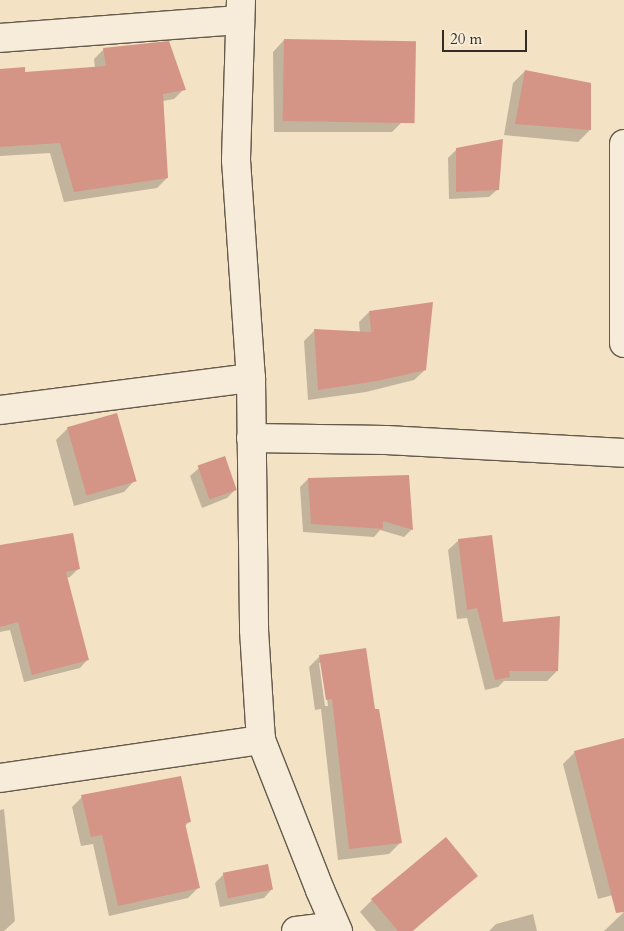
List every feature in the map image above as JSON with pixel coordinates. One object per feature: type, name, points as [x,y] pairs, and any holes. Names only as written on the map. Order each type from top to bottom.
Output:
[{"type":"street","points":[[0,38],[240,10],[236,160],[251,378],[254,630],[261,740],[337,928],[296,931]]},
{"type":"street","points":[[624,144],[624,343]]},
{"type":"street","points":[[0,410],[251,378]]},
{"type":"street","points":[[251,438],[386,440],[624,453]]},
{"type":"street","points":[[0,778],[261,740]]},
{"type":"building","points":[[284,39],[416,41],[415,123],[283,121]]},
{"type":"building","points":[[169,41],[186,90],[163,94],[168,178],[74,192],[60,143],[0,147],[0,69],[25,67],[25,72],[106,66],[103,48]]},
{"type":"building","points":[[525,70],[591,83],[591,130],[515,124]]},
{"type":"building","points":[[503,139],[499,190],[456,192],[456,148]]},
{"type":"building","points":[[433,302],[426,370],[377,381],[318,390],[314,329],[371,332],[369,311]]},
{"type":"building","points":[[117,413],[137,481],[87,496],[67,427]]},
{"type":"building","points":[[225,456],[237,490],[209,499],[198,465]]},
{"type":"building","points":[[409,475],[413,530],[383,521],[383,529],[311,524],[308,478]]},
{"type":"building","points":[[73,533],[80,569],[66,572],[89,660],[32,675],[18,622],[0,627],[0,545]]},
{"type":"building","points":[[492,535],[503,622],[560,616],[558,671],[509,671],[510,677],[495,680],[477,608],[467,610],[458,539]]},
{"type":"building","points":[[366,648],[375,709],[379,709],[402,843],[349,849],[332,699],[326,700],[319,655]]},
{"type":"building","points":[[624,738],[624,912],[616,913],[574,751]]},
{"type":"building","points":[[181,776],[191,822],[185,823],[200,888],[118,906],[102,835],[91,837],[81,795]]},
{"type":"building","points":[[446,837],[478,876],[412,931],[398,931],[371,899]]},
{"type":"building","points":[[268,864],[273,890],[228,898],[223,873]]}]
